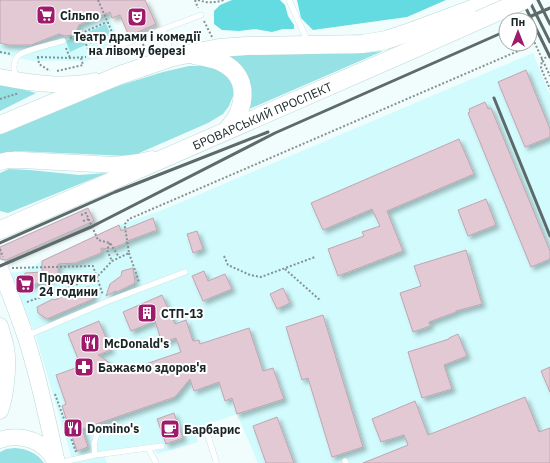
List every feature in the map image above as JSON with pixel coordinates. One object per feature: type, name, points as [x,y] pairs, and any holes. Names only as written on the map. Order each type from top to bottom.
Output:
[{"type":"main road","name":"БРОВАРСЬКИЙ ПРОСПЕКТ","points":[[6,228],[227,130],[386,62],[477,14],[492,0]]},
{"type":"main road","name":"БРОВАРСЬКИЙ ПРОСПЕКТ","points":[[0,125],[120,75],[181,55],[219,48],[247,46],[362,44],[386,40],[524,0]]},
{"type":"main road","points":[[181,55],[209,58],[222,62],[233,70],[239,77],[243,96],[239,113],[227,130]]},
{"type":"main road","points":[[0,77],[28,82],[71,84],[93,82],[120,75]]},
{"type":"main road","points":[[0,162],[8,160],[21,160],[115,165],[139,162],[183,150]]},
{"type":"main road","points":[[4,268],[32,358],[50,428],[57,463]]},
{"type":"main road","points":[[0,326],[6,349],[7,370],[1,407]]},
{"type":"main road","points":[[0,440],[7,437],[22,437],[36,442],[48,451],[57,463]]},
{"type":"lane","points":[[289,0],[310,45]]},
{"type":"lane","points":[[92,56],[201,15]]},
{"type":"lane","points":[[163,30],[181,55]]},
{"type":"lane","points":[[17,80],[14,73],[14,64],[18,56],[25,52],[63,41]]},
{"type":"lane","points":[[26,337],[106,302],[184,272]]},
{"type":"lane","points":[[95,454],[94,444],[99,427]]},
{"type":"lane","points":[[207,433],[216,462]]},
{"type":"lane","points":[[57,463],[95,454],[162,446]]},
{"type":"lane","points":[[148,448],[156,463]]},
{"type":"path","points":[[98,0],[118,46]]},
{"type":"path","points":[[195,0],[196,4]]},
{"type":"path","points":[[198,0],[206,3],[224,0]]},
{"type":"path","points":[[70,58],[63,41],[107,22]]},
{"type":"path","points":[[206,25],[212,38]]},
{"type":"path","points":[[18,56],[70,58],[92,56],[82,33]]},
{"type":"path","points":[[538,50],[550,76]]},
{"type":"path","points":[[141,288],[129,253],[125,224],[129,219],[518,52]]},
{"type":"path","points":[[542,59],[550,56]]},
{"type":"path","points":[[38,57],[39,64],[51,72]]},
{"type":"path","points":[[68,69],[83,65],[81,57]]},
{"type":"path","points":[[542,59],[541,68],[550,90]]},
{"type":"path","points":[[81,215],[86,213],[98,240],[110,243],[119,258]]},
{"type":"path","points":[[83,221],[89,219]]},
{"type":"path","points":[[110,243],[107,250],[112,261]]},
{"type":"path","points":[[22,303],[97,277],[112,261],[129,253]]},
{"type":"path","points":[[224,256],[228,265],[261,277],[315,257]]},
{"type":"path","points":[[4,268],[93,266],[106,302]]},
{"type":"path","points":[[285,269],[321,301]]},
{"type":"path","points":[[66,424],[78,458]]},
{"type":"shaded area","points":[[0,0],[102,0],[123,48],[87,61],[33,61],[0,54]]},
{"type":"shaded area","points":[[232,0],[280,0],[285,5],[288,16],[294,25],[294,29],[283,29],[272,32],[255,29],[239,31],[222,30],[214,24],[214,11],[220,5]]},
{"type":"shaded area","points":[[297,0],[446,0],[407,17],[313,30],[301,18]]},
{"type":"shaded area","points":[[106,24],[111,35],[90,44],[86,33]]},
{"type":"shaded area","points":[[80,35],[85,45],[70,52],[66,41]]},
{"type":"shaded area","points":[[383,51],[247,110],[226,55],[251,53],[351,54]]},
{"type":"shaded area","points":[[533,53],[550,95],[550,463],[258,463],[237,414],[194,429],[198,442],[178,448],[157,454],[151,444],[103,451],[107,463],[73,463],[36,337],[10,273],[24,271],[78,244],[83,260],[107,250],[125,242],[119,225],[160,211]]},
{"type":"shaded area","points":[[189,66],[205,66],[218,69],[227,76],[233,86],[233,96],[229,106],[223,114],[208,123],[137,154],[128,156],[15,151],[0,155],[0,134],[61,106],[124,84]]},
{"type":"shaded area","points":[[0,83],[36,93],[0,111]]},
{"type":"shaded area","points":[[9,169],[79,175],[107,173],[8,213],[0,211],[0,173]]},
{"type":"shaded area","points":[[6,449],[24,449],[31,452],[44,463],[0,463],[0,452]]},
{"type":"building","points":[[0,0],[145,0],[156,24],[129,36],[120,15],[112,18],[110,12],[79,25],[73,35],[65,36],[59,34],[31,45],[9,45],[0,43]]},
{"type":"building","points":[[526,70],[550,129],[550,137],[525,147],[498,82]]},
{"type":"building","points":[[485,102],[488,109],[491,108],[550,251],[550,259],[531,267],[468,113],[470,112],[469,109]]},
{"type":"building","points":[[459,139],[474,174],[387,211],[403,251],[338,276],[328,249],[364,236],[362,232],[380,226],[372,209],[323,230],[311,203]]},
{"type":"building","points":[[486,199],[496,225],[468,236],[458,210]]},
{"type":"building","points":[[88,208],[94,221],[6,260],[0,259],[0,247]]},
{"type":"building","points":[[153,218],[157,230],[110,249],[101,248],[101,253],[76,263],[58,264],[58,277],[23,288],[25,273],[42,272],[42,261],[119,225],[121,231]]},
{"type":"building","points":[[197,231],[203,249],[193,253],[187,234]]},
{"type":"building","points":[[466,250],[482,304],[456,311],[429,322],[430,326],[413,332],[400,293],[421,286],[414,266]]},
{"type":"building","points":[[133,268],[135,283],[106,296],[110,284],[121,276],[122,271]]},
{"type":"building","points":[[204,271],[208,281],[225,274],[232,289],[203,301],[192,276]]},
{"type":"building","points":[[82,288],[94,288],[93,299],[47,319],[38,313],[37,307],[53,299],[54,300],[77,292],[77,290]]},
{"type":"building","points":[[283,288],[290,303],[277,309],[270,294]]},
{"type":"building","points":[[162,295],[175,324],[186,320],[193,341],[199,340],[200,344],[249,328],[263,371],[273,368],[284,399],[237,414],[232,398],[225,401],[219,382],[194,391],[190,379],[175,397],[82,429],[88,447],[77,451],[62,406],[66,404],[56,375],[81,366],[68,334],[99,321],[111,350],[98,355],[120,370],[128,370],[181,352],[176,338],[162,343],[155,321],[131,331],[123,312]]},
{"type":"building","points":[[323,315],[363,447],[332,457],[308,378],[302,380],[286,327]]},
{"type":"building","points":[[458,334],[467,356],[444,365],[452,389],[422,398],[408,352],[449,339]]},
{"type":"building","points":[[550,367],[550,392],[541,371]]},
{"type":"building","points":[[525,397],[539,432],[550,428],[550,463],[363,463],[408,445],[404,435],[381,442],[372,419],[415,401],[428,435]]},
{"type":"building","name":"Барбарис","points":[[174,413],[183,438],[166,444],[157,419]]},
{"type":"building","points":[[277,417],[294,463],[266,463],[253,426]]},
{"type":"railway","points":[[522,0],[550,57]]},
{"type":"railway","points":[[529,0],[550,42]]},
{"type":"railway","points":[[538,0],[550,24]]},
{"type":"railway","points":[[538,13],[550,8]]},
{"type":"railway","points":[[0,266],[91,227],[275,133],[498,35]]},
{"type":"railway","points":[[494,98],[550,236]]},
{"type":"railway","points":[[0,243],[115,192],[268,132]]},
{"type":"place","name":"Сільпо","points":[[46,15]]},
{"type":"place","name":"Театр драми і комедії на лівому березі","points":[[137,17]]},
{"type":"place","name":"Продукти 24 години","points":[[25,284]]},
{"type":"place","name":"СТП-13","points":[[147,313]]},
{"type":"place","name":"McDonald's","points":[[90,343]]},
{"type":"place","name":"Бажаємо здоров'я","points":[[84,367]]},
{"type":"place","name":"Domino's","points":[[73,428]]},
{"type":"place","name":"Барбарис","points":[[170,429]]}]
